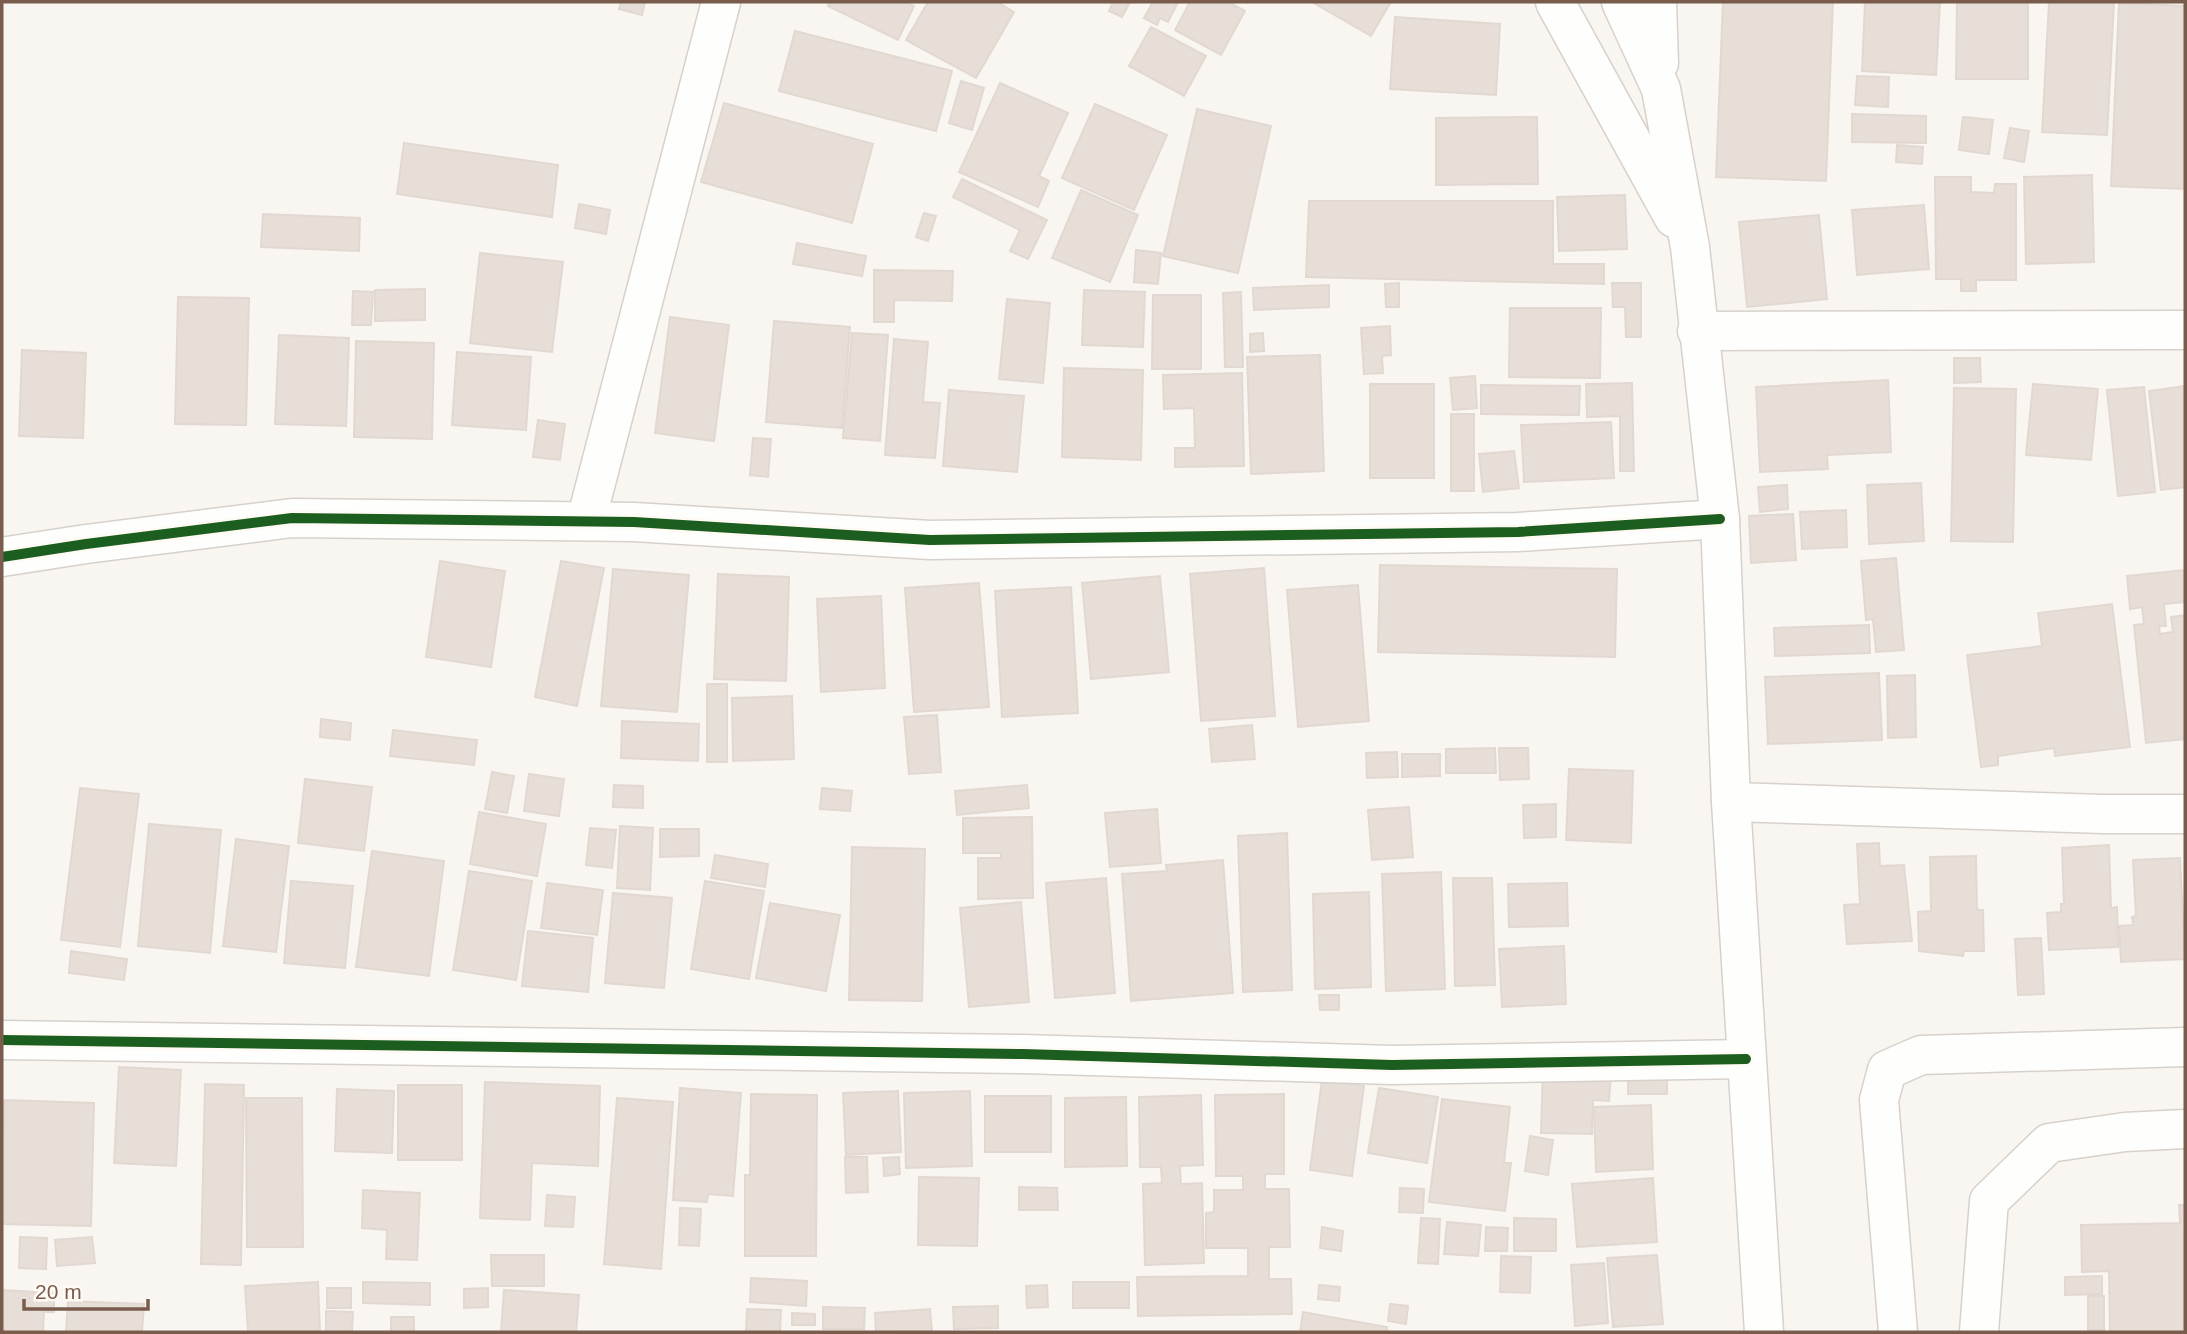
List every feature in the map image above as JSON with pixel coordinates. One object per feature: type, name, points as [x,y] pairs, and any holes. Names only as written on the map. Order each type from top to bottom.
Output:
[{"type":"street","points":[[586,521],[721,2]]},
{"type":"street","points":[[1555,2],[1690,247]]},
{"type":"street","points":[[1622,2],[1661,89]]},
{"type":"street","points":[[1657,2],[1655,19],[1661,89],[1690,247],[1697,331],[1720,519],[1731,802],[1764,1332]]},
{"type":"street","points":[[1697,331],[2185,330]]},
{"type":"street","points":[[2,557],[292,519],[586,521],[930,540],[1518,532],[1720,519]]},
{"type":"street","points":[[1731,802],[2103,814],[2185,814]]},
{"type":"street","points":[[2,1040],[1023,1054],[1391,1065],[1746,1059]]},
{"type":"street","points":[[1898,1332],[1879,1100],[1887,1070],[1921,1055],[2185,1047]]},
{"type":"street","points":[[1979,1332],[1989,1201],[2049,1143],[2125,1132],[2185,1129]]},
{"type":"building","points":[[621,2],[645,2],[642,15],[619,9]]},
{"type":"building","points":[[830,2],[905,2],[914,6],[898,40],[828,6]]},
{"type":"building","points":[[928,2],[997,2],[1014,12],[976,78],[906,40]]},
{"type":"building","points":[[1113,2],[1130,2],[1122,17],[1109,11]]},
{"type":"building","points":[[1153,2],[1178,2],[1168,22],[1160,18],[1157,25],[1144,18]]},
{"type":"building","points":[[1190,2],[1228,2],[1245,11],[1221,55],[1175,30]]},
{"type":"building","points":[[1312,2],[1391,2],[1371,36]]},
{"type":"building","points":[[1723,2],[1833,2],[1826,181],[1716,177]]},
{"type":"building","points":[[1865,2],[1940,2],[1936,75],[1862,71]]},
{"type":"building","points":[[1957,2],[2028,2],[2028,79],[1956,79]]},
{"type":"building","points":[[2049,2],[2114,2],[2107,135],[2042,132]]},
{"type":"building","points":[[2119,3],[2185,6],[2185,189],[2111,186]]},
{"type":"building","points":[[1395,17],[1500,24],[1496,95],[1390,89]]},
{"type":"building","points":[[1151,27],[1206,56],[1184,96],[1129,66]]},
{"type":"building","points":[[795,31],[952,71],[936,131],[779,91]]},
{"type":"building","points":[[1857,76],[1889,77],[1888,107],[1855,105]]},
{"type":"building","points":[[961,81],[984,88],[972,130],[949,123]]},
{"type":"building","points":[[1000,83],[1068,113],[1039,176],[1049,181],[1038,207],[959,172]]},
{"type":"building","points":[[724,103],[873,144],[852,223],[701,182]]},
{"type":"building","points":[[1095,104],[1167,135],[1134,210],[1062,178]]},
{"type":"building","points":[[1197,109],[1271,126],[1238,273],[1163,256]]},
{"type":"building","points":[[1852,114],[1926,116],[1926,143],[1852,142]]},
{"type":"building","points":[[1537,117],[1538,184],[1436,185],[1436,118]]},
{"type":"building","points":[[1963,117],[1993,120],[1989,154],[1959,150]]},
{"type":"building","points":[[2010,128],[2029,131],[2024,162],[2004,158]]},
{"type":"building","points":[[404,143],[558,165],[552,217],[397,194]]},
{"type":"building","points":[[1897,145],[1923,147],[1922,164],[1896,162]]},
{"type":"building","points":[[2092,175],[2094,262],[2026,264],[2024,177]]},
{"type":"building","points":[[1935,177],[1971,177],[1971,192],[1994,193],[1995,184],[2016,184],[2016,280],[1976,280],[1976,291],[1961,291],[1961,279],[1936,279]]},
{"type":"building","points":[[962,179],[1047,220],[1028,259],[1010,251],[1020,230],[953,197]]},
{"type":"building","points":[[1081,190],[1138,215],[1110,282],[1052,258]]},
{"type":"building","points":[[1625,195],[1627,249],[1559,251],[1557,197]]},
{"type":"building","points":[[1309,201],[1553,201],[1553,264],[1604,264],[1604,284],[1306,277]]},
{"type":"building","points":[[579,204],[610,210],[606,234],[575,228]]},
{"type":"building","points":[[1924,205],[1929,269],[1857,275],[1852,210]]},
{"type":"building","points":[[924,213],[936,216],[928,241],[916,237]]},
{"type":"building","points":[[263,214],[360,218],[359,251],[261,247]]},
{"type":"building","points":[[1819,215],[1827,299],[1747,307],[1739,222]]},
{"type":"building","points":[[797,243],[866,256],[862,276],[793,264]]},
{"type":"building","points":[[1136,250],[1161,253],[1158,284],[1134,282]]},
{"type":"building","points":[[480,253],[563,262],[552,352],[470,343]]},
{"type":"building","points":[[874,270],[953,271],[952,301],[894,300],[894,322],[874,322]]},
{"type":"building","points":[[1399,283],[1399,307],[1386,307],[1385,284]]},
{"type":"building","points":[[1612,283],[1641,283],[1641,337],[1626,337],[1625,307],[1613,307]]},
{"type":"building","points":[[1329,285],[1329,307],[1254,310],[1253,288]]},
{"type":"building","points":[[425,289],[425,320],[375,321],[375,290]]},
{"type":"building","points":[[1084,290],[1145,292],[1143,347],[1082,345]]},
{"type":"building","points":[[353,291],[373,292],[371,325],[352,325]]},
{"type":"building","points":[[1241,292],[1243,367],[1225,367],[1223,293]]},
{"type":"building","points":[[1153,295],[1201,295],[1201,369],[1152,369]]},
{"type":"building","points":[[178,297],[249,298],[246,425],[175,424]]},
{"type":"building","points":[[1007,299],[1050,303],[1043,383],[999,379]]},
{"type":"building","points":[[1510,308],[1601,308],[1600,378],[1509,377]]},
{"type":"building","points":[[670,317],[729,325],[714,441],[655,433]]},
{"type":"building","points":[[774,321],[850,327],[842,428],[766,422]]},
{"type":"building","points":[[1390,326],[1391,355],[1382,356],[1383,373],[1364,374],[1361,328]]},
{"type":"building","points":[[852,333],[888,335],[880,441],[843,438]]},
{"type":"building","points":[[1263,333],[1264,351],[1250,352],[1250,334]]},
{"type":"building","points":[[279,335],[349,338],[346,426],[275,424]]},
{"type":"building","points":[[894,339],[928,342],[923,402],[940,403],[935,458],[885,455]]},
{"type":"building","points":[[356,341],[434,343],[432,439],[354,437]]},
{"type":"building","points":[[22,350],[86,353],[83,438],[19,436]]},
{"type":"building","points":[[457,352],[531,357],[526,430],[452,425]]},
{"type":"building","points":[[1320,355],[1324,471],[1251,474],[1247,357]]},
{"type":"building","points":[[1954,358],[1980,358],[1981,382],[1954,383]]},
{"type":"building","points":[[1064,368],[1143,370],[1141,460],[1062,457]]},
{"type":"building","points":[[1242,373],[1244,466],[1175,467],[1175,448],[1195,448],[1194,408],[1164,409],[1163,375]]},
{"type":"building","points":[[1475,376],[1477,408],[1453,410],[1450,378]]},
{"type":"building","points":[[1888,380],[1891,452],[1827,455],[1828,469],[1760,472],[1756,387]]},
{"type":"building","points":[[1632,383],[1634,471],[1620,471],[1620,416],[1587,417],[1586,384]]},
{"type":"building","points":[[1370,384],[1434,384],[1434,478],[1370,478]]},
{"type":"building","points":[[2033,384],[2098,389],[2091,460],[2026,455]]},
{"type":"building","points":[[1481,385],[1580,386],[1579,415],[1481,414]]},
{"type":"building","points":[[2185,386],[2185,487],[2161,490],[2149,391]]},
{"type":"building","points":[[2144,387],[2155,492],[2118,496],[2107,390]]},
{"type":"building","points":[[1954,388],[2016,389],[2013,542],[1951,541]]},
{"type":"building","points":[[949,390],[1024,396],[1017,472],[943,466]]},
{"type":"building","points":[[1451,414],[1474,414],[1474,491],[1451,491]]},
{"type":"building","points":[[538,420],[565,424],[560,460],[533,457]]},
{"type":"building","points":[[1611,422],[1614,478],[1524,482],[1521,425]]},
{"type":"building","points":[[753,438],[771,439],[768,477],[750,475]]},
{"type":"building","points":[[1514,451],[1519,488],[1483,492],[1479,454]]},
{"type":"building","points":[[1921,483],[1924,541],[1869,544],[1867,485]]},
{"type":"building","points":[[1787,485],[1788,509],[1760,512],[1758,487]]},
{"type":"building","points":[[1846,510],[1847,547],[1802,549],[1800,512]]},
{"type":"building","points":[[1793,514],[1796,560],[1751,563],[1749,516]]},
{"type":"building","points":[[1896,558],[1904,650],[1876,652],[1873,619],[1866,620],[1861,561]]},
{"type":"building","points":[[440,561],[505,571],[491,667],[426,657]]},
{"type":"building","points":[[561,561],[604,568],[577,706],[535,697]]},
{"type":"building","points":[[1380,565],[1617,569],[1615,657],[1378,652]]},
{"type":"building","points":[[1264,568],[1275,716],[1201,721],[1190,574]]},
{"type":"building","points":[[613,569],[689,575],[677,712],[601,706]]},
{"type":"building","points":[[2185,570],[2185,602],[2164,604],[2166,626],[2159,626],[2160,634],[2173,632],[2171,617],[2185,615],[2185,739],[2146,743],[2134,625],[2144,624],[2142,607],[2130,609],[2127,576]]},
{"type":"building","points":[[718,574],[789,577],[786,681],[714,679]]},
{"type":"building","points":[[1160,576],[1169,672],[1091,679],[1082,583]]},
{"type":"building","points":[[979,583],[989,707],[914,712],[905,588]]},
{"type":"building","points":[[1358,585],[1369,721],[1298,727],[1287,590]]},
{"type":"building","points":[[1071,587],[1078,713],[1002,717],[995,591]]},
{"type":"building","points":[[881,596],[885,688],[821,692],[817,599]]},
{"type":"building","points":[[2112,604],[2130,747],[2055,756],[2054,748],[1998,756],[1998,765],[1981,767],[1967,655],[2042,646],[2038,613]]},
{"type":"building","points":[[1869,625],[1870,653],[1775,656],[1774,628]]},
{"type":"building","points":[[1879,673],[1882,740],[1768,744],[1765,677]]},
{"type":"building","points":[[1915,675],[1916,737],[1888,738],[1887,676]]},
{"type":"building","points":[[707,684],[727,684],[727,762],[707,762]]},
{"type":"building","points":[[792,696],[794,759],[733,761],[732,698]]},
{"type":"building","points":[[937,715],[941,772],[909,774],[904,717]]},
{"type":"building","points":[[321,719],[351,723],[350,740],[320,737]]},
{"type":"building","points":[[622,721],[699,724],[698,761],[621,758]]},
{"type":"building","points":[[1252,725],[1255,759],[1212,762],[1209,729]]},
{"type":"building","points":[[393,730],[477,740],[474,765],[390,756]]},
{"type":"building","points":[[1495,748],[1496,773],[1446,773],[1446,749]]},
{"type":"building","points":[[1499,748],[1528,748],[1529,779],[1500,780]]},
{"type":"building","points":[[1397,752],[1398,777],[1367,778],[1366,753]]},
{"type":"building","points":[[1402,754],[1440,754],[1440,776],[1402,777]]},
{"type":"building","points":[[1569,769],[1633,771],[1631,843],[1566,840]]},
{"type":"building","points":[[492,772],[514,776],[507,813],[485,809]]},
{"type":"building","points":[[529,774],[564,779],[559,816],[524,811]]},
{"type":"building","points":[[305,779],[372,787],[364,851],[298,843]]},
{"type":"building","points":[[614,785],[643,786],[643,808],[613,807]]},
{"type":"building","points":[[1027,785],[1029,808],[957,815],[955,791]]},
{"type":"building","points":[[80,788],[139,794],[120,947],[61,940]]},
{"type":"building","points":[[822,788],[852,791],[850,811],[820,809]]},
{"type":"building","points":[[1556,804],[1556,837],[1524,838],[1523,805]]},
{"type":"building","points":[[1409,807],[1413,857],[1372,860],[1368,810]]},
{"type":"building","points":[[1157,809],[1161,863],[1110,867],[1105,813]]},
{"type":"building","points":[[479,812],[546,824],[537,876],[470,864]]},
{"type":"building","points":[[1032,817],[1033,898],[978,899],[978,858],[1001,858],[1001,853],[963,853],[963,818]]},
{"type":"building","points":[[149,824],[221,830],[210,953],[138,946]]},
{"type":"building","points":[[620,826],[653,828],[650,890],[617,888]]},
{"type":"building","points":[[590,828],[616,830],[612,868],[586,865]]},
{"type":"building","points":[[660,829],[699,829],[699,856],[660,857]]},
{"type":"building","points":[[1287,833],[1292,990],[1243,992],[1238,836]]},
{"type":"building","points":[[236,839],[289,846],[276,952],[223,946]]},
{"type":"building","points":[[1879,843],[1880,866],[1904,865],[1912,941],[1847,944],[1844,905],[1860,904],[1857,844]]},
{"type":"building","points":[[2109,845],[2111,908],[2117,907],[2118,947],[2049,950],[2047,913],[2061,912],[2061,904],[2064,904],[2062,848]]},
{"type":"building","points":[[852,847],[925,849],[922,1001],[849,1000]]},
{"type":"building","points":[[372,851],[444,861],[429,976],[356,967]]},
{"type":"building","points":[[715,855],[768,864],[765,887],[711,878]]},
{"type":"building","points":[[1976,856],[1977,910],[1983,910],[1984,951],[1964,951],[1963,956],[1919,951],[1918,912],[1931,911],[1930,857]]},
{"type":"building","points":[[2180,858],[2185,959],[2121,962],[2119,926],[2133,925],[2132,917],[2136,916],[2133,860]]},
{"type":"building","points":[[1223,860],[1233,993],[1131,1001],[1122,874],[1167,871],[1166,865]]},
{"type":"building","points":[[469,871],[532,881],[516,980],[453,970]]},
{"type":"building","points":[[1441,872],[1445,989],[1386,991],[1382,874]]},
{"type":"building","points":[[1106,878],[1115,993],[1055,998],[1046,883]]},
{"type":"building","points":[[1453,878],[1492,878],[1495,985],[1455,986]]},
{"type":"building","points":[[291,881],[353,886],[345,968],[284,963]]},
{"type":"building","points":[[705,881],[764,891],[749,979],[691,969]]},
{"type":"building","points":[[547,883],[603,890],[597,935],[541,928]]},
{"type":"building","points":[[1567,883],[1568,926],[1509,927],[1508,884]]},
{"type":"building","points":[[1369,892],[1371,987],[1315,989],[1313,894]]},
{"type":"building","points":[[613,893],[672,898],[664,988],[605,983]]},
{"type":"building","points":[[1021,902],[1029,1002],[969,1007],[960,908]]},
{"type":"building","points":[[770,903],[840,915],[826,991],[756,978]]},
{"type":"building","points":[[528,931],[593,938],[588,992],[522,986]]},
{"type":"building","points":[[2041,938],[2044,994],[2018,995],[2015,939]]},
{"type":"building","points":[[1564,946],[1566,1004],[1502,1007],[1499,949]]},
{"type":"building","points":[[71,951],[127,959],[124,980],[69,973]]},
{"type":"building","points":[[1319,995],[1339,995],[1339,1010],[1320,1010]]},
{"type":"building","points":[[119,1067],[181,1070],[176,1166],[114,1163]]},
{"type":"building","points":[[1543,1070],[1611,1073],[1609,1101],[1593,1100],[1592,1134],[1541,1133]]},
{"type":"building","points":[[1628,1073],[1667,1073],[1667,1094],[1628,1094]]},
{"type":"building","points":[[1322,1080],[1364,1086],[1352,1176],[1310,1170]]},
{"type":"building","points":[[485,1082],[600,1086],[598,1166],[532,1163],[530,1220],[480,1218]]},
{"type":"building","points":[[205,1084],[244,1085],[241,1265],[201,1264]]},
{"type":"building","points":[[398,1085],[462,1085],[462,1160],[398,1160]]},
{"type":"building","points":[[680,1088],[741,1093],[733,1196],[708,1194],[707,1202],[673,1200]]},
{"type":"building","points":[[1379,1088],[1438,1097],[1427,1163],[1368,1153]]},
{"type":"building","points":[[337,1089],[394,1091],[392,1153],[335,1151]]},
{"type":"building","points":[[898,1091],[901,1152],[846,1155],[843,1093]]},
{"type":"building","points":[[970,1091],[972,1166],[906,1168],[904,1093]]},
{"type":"building","points":[[751,1094],[817,1095],[816,1256],[745,1256],[745,1175],[750,1175]]},
{"type":"building","points":[[1284,1094],[1284,1174],[1265,1174],[1265,1189],[1289,1189],[1290,1247],[1269,1247],[1269,1279],[1291,1279],[1292,1314],[1138,1316],[1137,1277],[1248,1276],[1248,1248],[1206,1248],[1206,1213],[1214,1212],[1214,1190],[1243,1190],[1243,1176],[1216,1176],[1215,1095]]},
{"type":"building","points":[[1201,1095],[1203,1165],[1180,1166],[1181,1184],[1202,1183],[1204,1263],[1145,1265],[1143,1184],[1162,1183],[1161,1167],[1140,1167],[1139,1097]]},
{"type":"building","points":[[985,1096],[1051,1096],[1051,1152],[985,1152]]},
{"type":"building","points":[[1126,1097],[1127,1166],[1065,1167],[1065,1098]]},
{"type":"building","points":[[246,1098],[302,1098],[303,1247],[247,1247]]},
{"type":"building","points":[[617,1098],[673,1102],[661,1269],[604,1264]]},
{"type":"building","points":[[1442,1099],[1510,1107],[1504,1163],[1511,1163],[1505,1211],[1429,1202]]},
{"type":"building","points":[[4,1100],[94,1103],[91,1226],[2,1224]]},
{"type":"building","points":[[1651,1105],[1653,1169],[1596,1172],[1594,1107]]},
{"type":"building","points":[[1530,1136],[1553,1140],[1548,1175],[1525,1171]]},
{"type":"building","points":[[845,1157],[867,1157],[868,1192],[846,1193]]},
{"type":"building","points":[[899,1157],[900,1174],[884,1176],[883,1158]]},
{"type":"building","points":[[919,1177],[979,1178],[977,1246],[918,1245]]},
{"type":"building","points":[[1653,1178],[1657,1242],[1577,1247],[1572,1184]]},
{"type":"building","points":[[1019,1187],[1057,1188],[1058,1210],[1019,1210]]},
{"type":"building","points":[[1400,1188],[1424,1189],[1423,1213],[1399,1212]]},
{"type":"building","points":[[363,1190],[420,1193],[417,1260],[386,1259],[387,1230],[362,1228]]},
{"type":"building","points":[[547,1195],[575,1197],[573,1227],[545,1226]]},
{"type":"building","points":[[2179,1205],[2185,1205],[2185,1332],[2110,1332],[2109,1271],[2082,1272],[2081,1225],[2180,1223]]},
{"type":"building","points":[[680,1208],[701,1209],[699,1246],[679,1245]]},
{"type":"building","points":[[1421,1218],[1440,1219],[1438,1264],[1418,1263]]},
{"type":"building","points":[[1514,1218],[1556,1219],[1556,1251],[1514,1251]]},
{"type":"building","points":[[1447,1222],[1481,1225],[1478,1256],[1444,1254]]},
{"type":"building","points":[[1322,1227],[1343,1231],[1341,1251],[1320,1248]]},
{"type":"building","points":[[1486,1227],[1508,1228],[1507,1251],[1485,1251]]},
{"type":"building","points":[[20,1237],[47,1238],[46,1269],[19,1268]]},
{"type":"building","points":[[92,1237],[95,1263],[57,1266],[55,1240]]},
{"type":"building","points":[[491,1255],[544,1255],[544,1286],[492,1286]]},
{"type":"building","points":[[1657,1255],[1663,1324],[1613,1327],[1607,1258]]},
{"type":"building","points":[[1501,1256],[1531,1257],[1530,1293],[1500,1292]]},
{"type":"building","points":[[1604,1263],[1608,1323],[1575,1326],[1571,1265]]},
{"type":"building","points":[[2102,1276],[2102,1294],[2065,1295],[2065,1277]]},
{"type":"building","points":[[751,1278],[807,1281],[806,1306],[750,1302]]},
{"type":"building","points":[[318,1282],[320,1332],[248,1332],[245,1286]]},
{"type":"building","points":[[363,1282],[430,1283],[430,1305],[363,1303]]},
{"type":"building","points":[[1073,1282],[1129,1282],[1129,1308],[1073,1308]]},
{"type":"building","points":[[1047,1285],[1048,1307],[1027,1308],[1026,1286]]},
{"type":"building","points":[[1319,1285],[1340,1287],[1339,1301],[1318,1299]]},
{"type":"building","points":[[327,1288],[351,1288],[351,1308],[327,1308]]},
{"type":"building","points":[[488,1288],[488,1307],[464,1308],[464,1289]]},
{"type":"building","points":[[2,1290],[54,1293],[54,1312],[44,1312],[43,1332],[2,1332]]},
{"type":"building","points":[[504,1290],[579,1295],[576,1332],[501,1332]]},
{"type":"building","points":[[2088,1296],[2104,1296],[2104,1330],[2088,1330]]},
{"type":"building","points":[[68,1301],[144,1304],[142,1332],[66,1332]]},
{"type":"building","points":[[1390,1304],[1408,1306],[1406,1324],[1388,1321]]},
{"type":"building","points":[[998,1306],[998,1328],[954,1329],[953,1307]]},
{"type":"building","points":[[823,1307],[865,1308],[864,1329],[823,1329]]},
{"type":"building","points":[[747,1309],[781,1310],[780,1332],[746,1332]]},
{"type":"building","points":[[930,1309],[932,1331],[876,1332],[875,1313]]},
{"type":"building","points":[[326,1311],[353,1312],[352,1332],[326,1332]]},
{"type":"building","points":[[1303,1312],[1387,1327],[1387,1332],[1300,1332]]},
{"type":"building","points":[[792,1313],[815,1314],[815,1325],[792,1325]]},
{"type":"building","points":[[391,1317],[414,1317],[414,1332],[391,1332]]},
{"type":"cycle path","points":[[2,557],[292,518],[634,522],[930,540],[1518,532],[1720,519]]},
{"type":"cycle path","points":[[2,1040],[1023,1054],[1392,1065],[1746,1059]]}]
